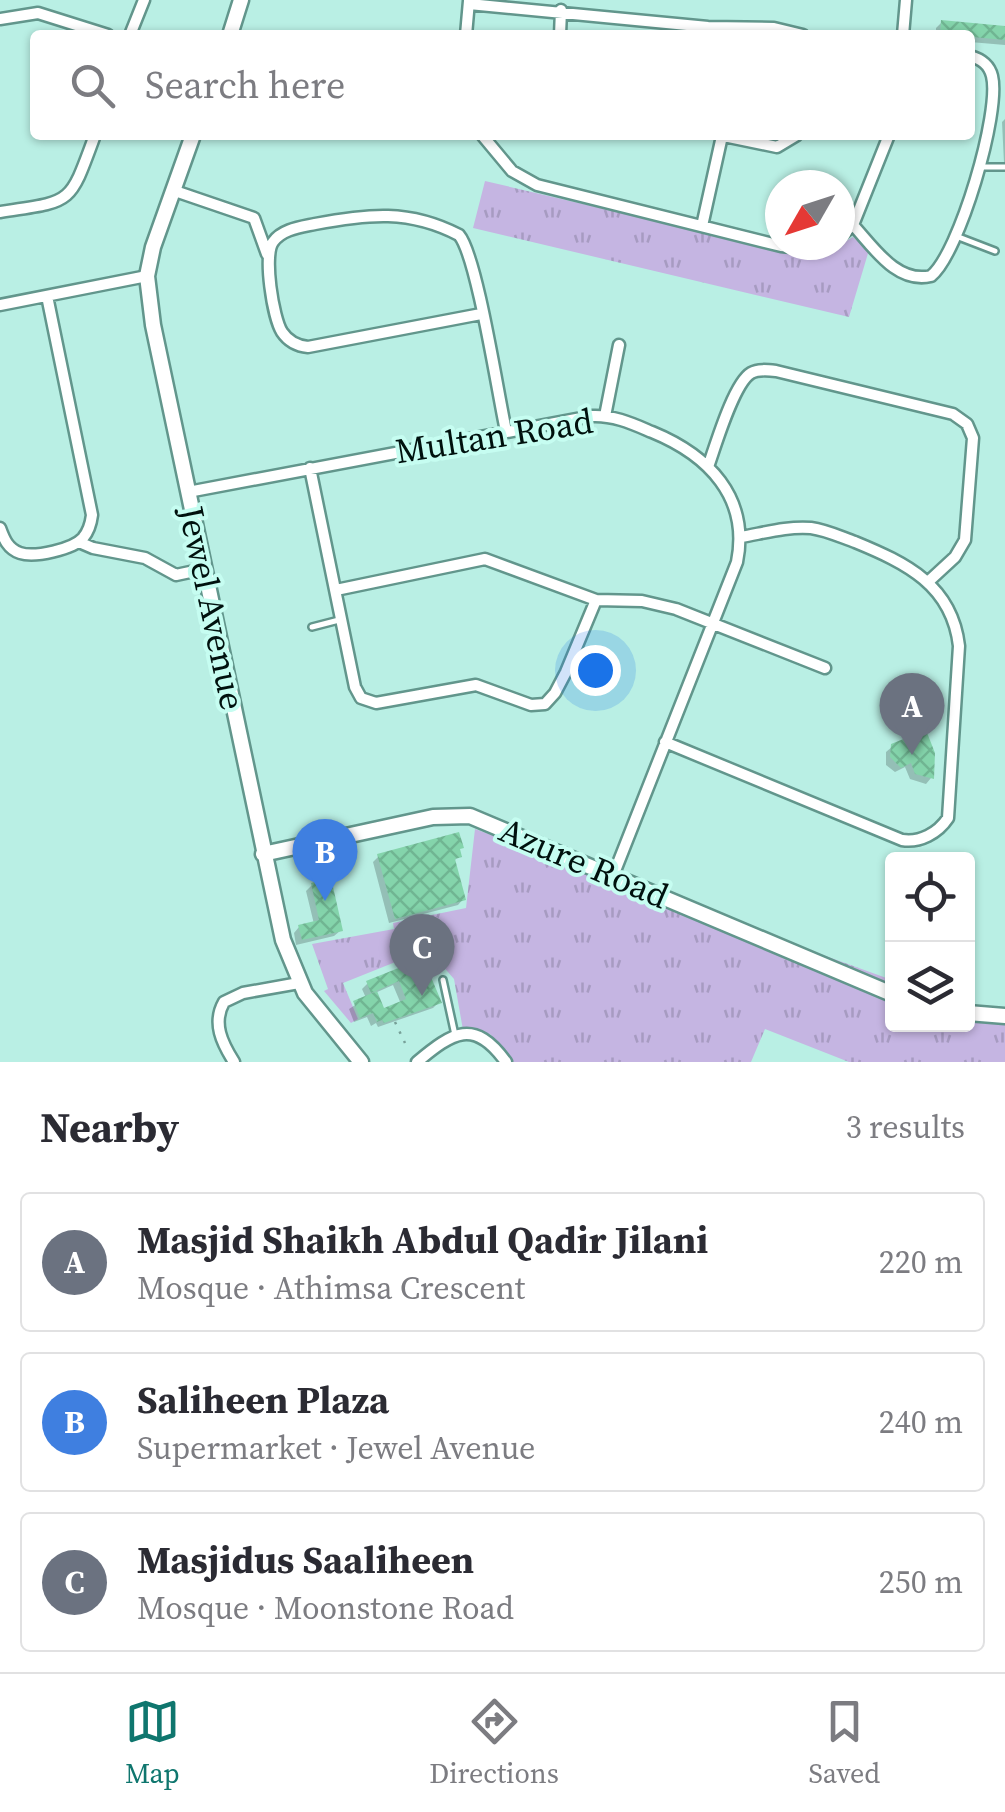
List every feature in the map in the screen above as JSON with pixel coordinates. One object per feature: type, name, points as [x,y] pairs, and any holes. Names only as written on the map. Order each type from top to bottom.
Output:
[{"type":"street","points":[[132,30],[144,0]]},
{"type":"street","points":[[232,30],[242,0]]},
{"type":"street","points":[[903,30],[906,0]]},
{"type":"street","points":[[466,30],[469,2],[708,27],[782,30]]},
{"type":"street","points":[[560,30],[562,10]]},
{"type":"street","points":[[0,18],[38,13],[92,30]]},
{"type":"street","points":[[855,227],[900,272],[916,278],[936,272],[955,235],[989,129],[993,81],[984,62],[975,58]]},
{"type":"street","points":[[0,212],[52,206],[67,198],[92,140]]},
{"type":"street","name":"Jewel Avenue","points":[[191,140],[153,247],[148,276],[156,340],[283,940],[298,983],[361,1062]]},
{"type":"street","points":[[486,140],[512,171],[528,182],[765,242]]},
{"type":"street","points":[[702,226],[720,140]]},
{"type":"street","points":[[746,140],[777,146],[788,140]]},
{"type":"street","points":[[855,220],[887,140]]},
{"type":"street","points":[[175,191],[254,218],[267,254],[280,325],[286,337],[299,346],[481,314]]},
{"type":"street","points":[[267,254],[276,238],[288,230],[357,216],[380,214],[455,232],[464,241],[506,432]]},
{"type":"street","points":[[0,305],[148,276]]},
{"type":"street","points":[[47,296],[92,515],[89,530],[79,542]]},
{"type":"street","points":[[605,416],[619,345]]},
{"type":"street","points":[[708,464],[741,386],[748,374],[758,370],[795,375],[953,414],[967,424],[973,438],[967,533],[960,552],[929,581]]},
{"type":"street","name":"Multan Road","points":[[188,492],[578,417],[605,416],[678,442],[708,464],[733,504],[741,537]]},
{"type":"street","points":[[310,468],[355,686],[368,701],[376,703],[476,685],[537,706],[545,704],[555,694],[596,600]]},
{"type":"street","points":[[0,528],[6,542],[24,554],[79,542],[145,558],[176,575],[204,569]]},
{"type":"street","points":[[613,876],[665,742],[737,562],[741,537],[796,528],[828,532],[904,564],[929,581],[953,624],[959,646],[950,810],[945,823],[931,834],[910,842],[892,837],[665,742]]},
{"type":"street","points":[[336,590],[485,559],[596,600],[651,602],[713,622],[825,668]]},
{"type":"street","name":"Azure Road","points":[[263,854],[462,814],[885,991]]},
{"type":"street","points":[[234,1062],[218,1027],[224,1002],[243,994],[298,983]]},
{"type":"street","points":[[975,1014],[1005,1016]]},
{"type":"street","points":[[417,1062],[455,1035],[483,1036],[506,1062]]},
{"type":"lane","points":[[979,168],[1005,168]]},
{"type":"lane","points":[[955,235],[995,251]]},
{"type":"lane","points":[[312,626],[342,620]]},
{"type":"lane","points":[[443,980],[455,1035]]},
{"type":"path","points":[[395,1022],[404,1043]]},
{"type":"green space","points":[[485,181],[765,246],[765,260],[855,260],[855,239],[869,250],[849,317],[473,228]]},
{"type":"green space","points":[[475,829],[885,977],[885,1032],[975,1032],[975,1010],[1005,1021],[1005,1062],[849,1062],[765,1029],[751,1062],[513,1062],[490,1034],[463,1030],[454,979],[428,949],[343,983],[358,1019],[351,1023],[324,991],[328,989],[312,944],[394,929],[393,923],[466,908]]},
{"type":"building","points":[[941,20],[1005,26],[1005,40],[975,37],[975,30],[940,30]]},
{"type":"building","points":[[926,730],[935,753],[934,779],[915,774],[911,763],[901,768],[890,757],[891,744]]},
{"type":"building","points":[[459,832],[464,848],[460,849],[462,857],[455,859],[466,900],[395,919],[377,854]]},
{"type":"building","points":[[331,878],[343,931],[302,940],[298,925],[319,920],[311,883]]},
{"type":"building","points":[[411,963],[416,975],[428,970],[442,1003],[384,1023],[377,1022],[373,1013],[360,1018],[353,1001],[377,991],[384,1008],[406,999],[399,981],[371,993],[366,981]]},
{"type":"place","name":"Masjid Shaikh Abdul Qadir Jilani","points":[[912,755]]},
{"type":"place","name":"Saliheen Plaza","points":[[325,901]]},
{"type":"place","name":"Masjidus Saaliheen","points":[[422,996]]}]
